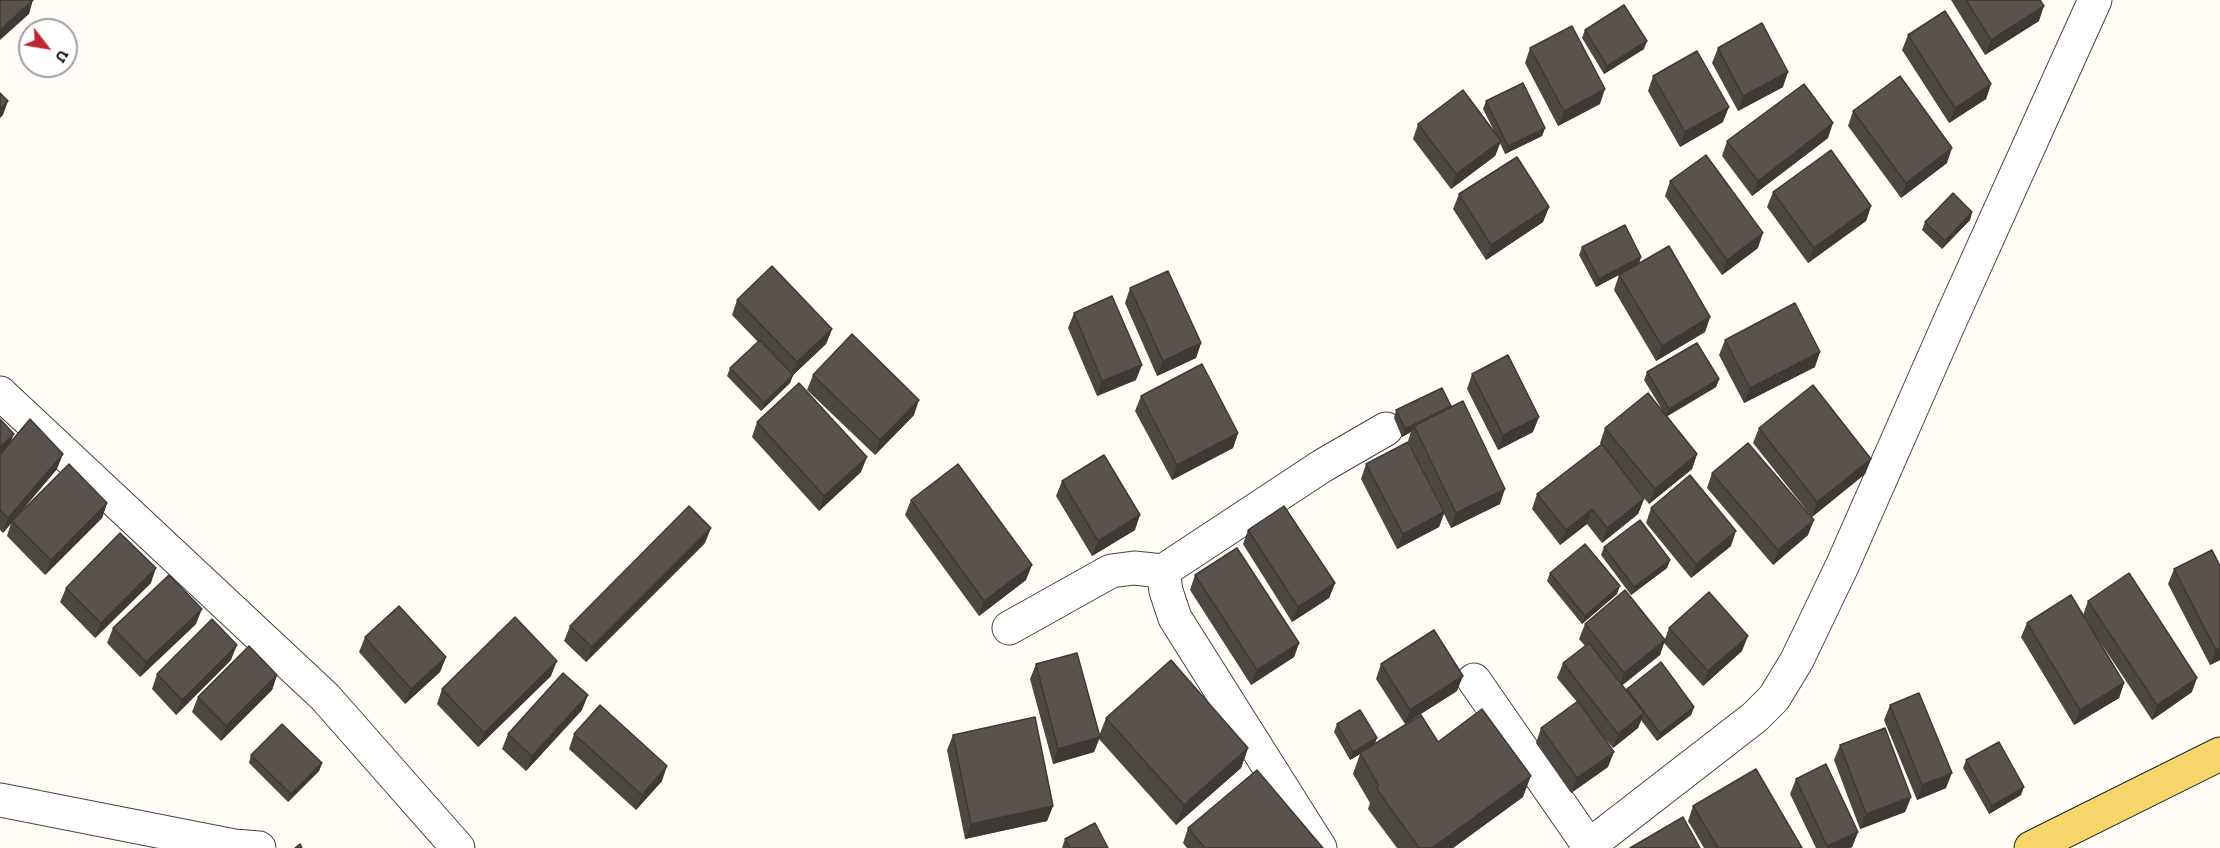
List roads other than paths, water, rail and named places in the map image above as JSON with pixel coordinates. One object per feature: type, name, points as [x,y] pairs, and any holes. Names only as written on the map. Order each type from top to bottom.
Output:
[{"type":"main road","points":[[2031,848],[2220,754]]},
{"type":"street","points":[[1474,680],[1587,847],[1755,717],[1774,698],[1797,660],[1843,564],[2095,0]]},
{"type":"street","points":[[0,393],[325,697],[458,848]]},
{"type":"street","points":[[1009,628],[1110,571],[1134,568],[1163,571],[1322,466],[1386,429]]},
{"type":"street","points":[[1163,571],[1167,597],[1175,618],[1320,848]]},
{"type":"street","points":[[0,800],[234,846],[259,848]]}]
